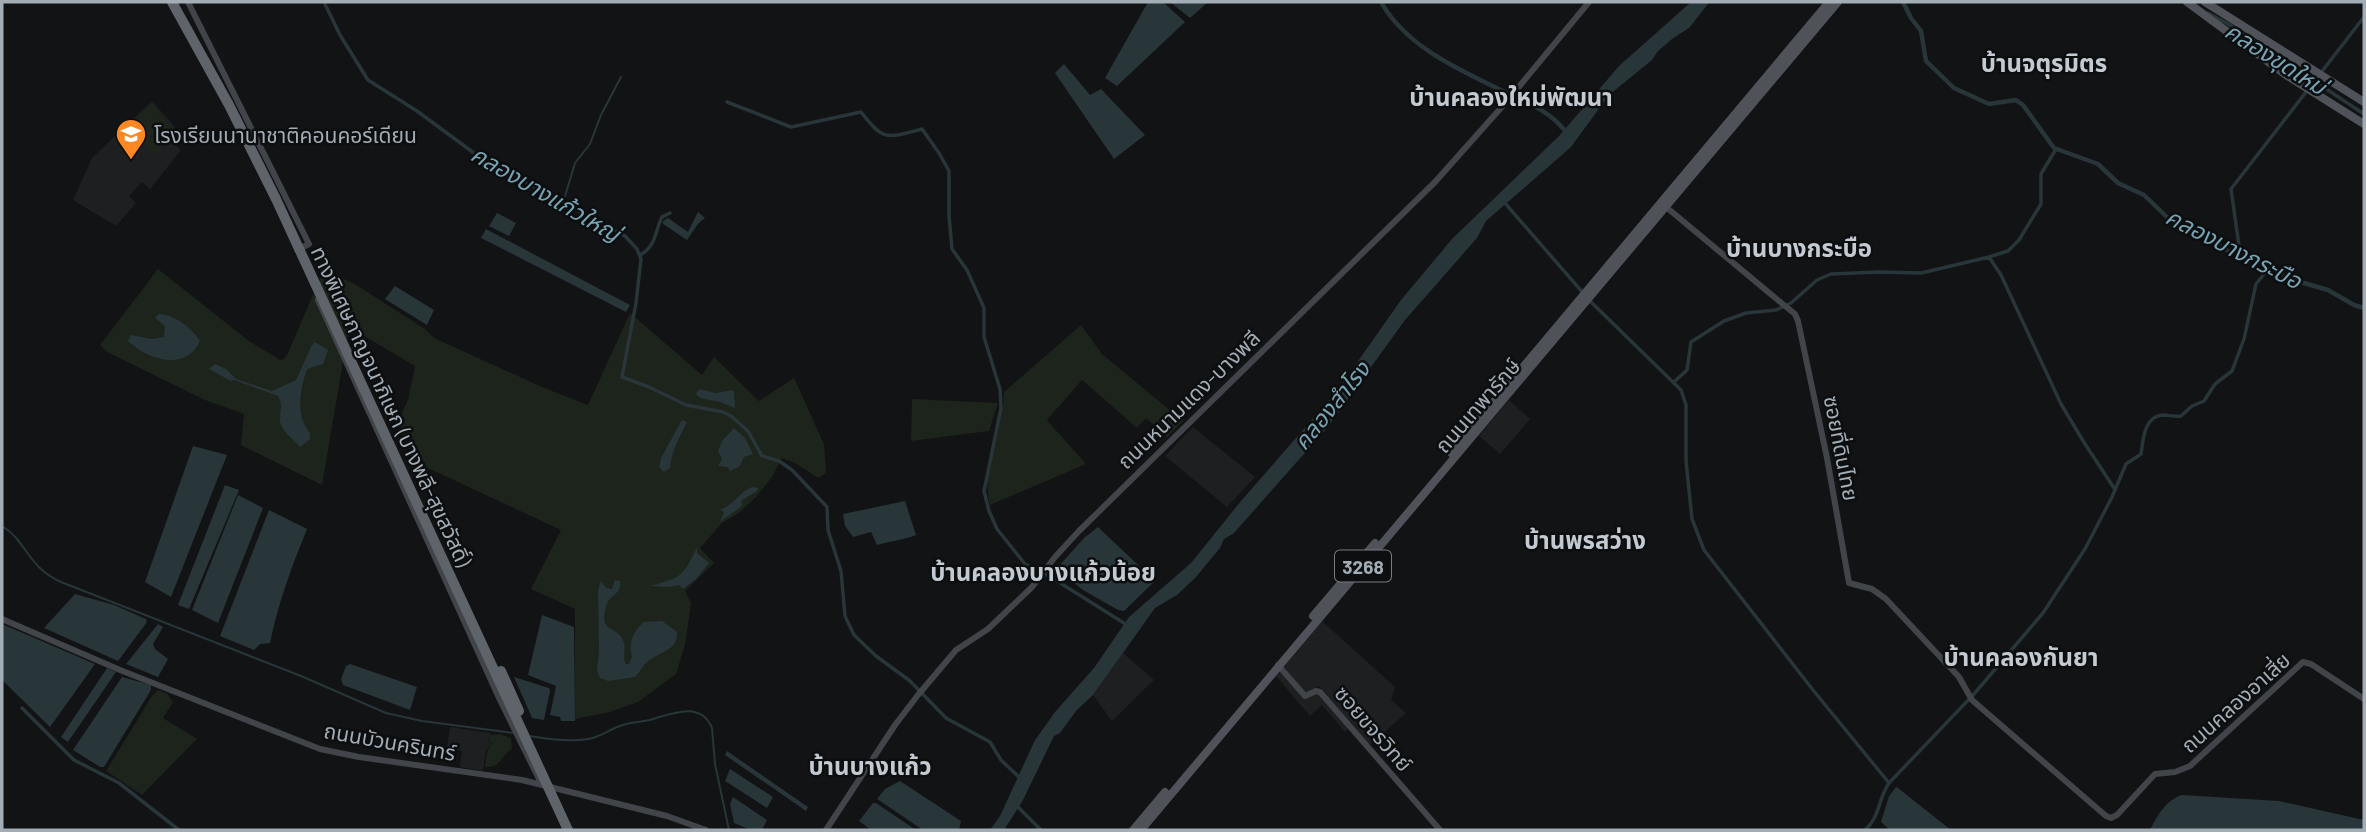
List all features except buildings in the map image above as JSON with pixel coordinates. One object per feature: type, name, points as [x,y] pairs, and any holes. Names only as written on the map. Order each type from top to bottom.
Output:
[{"type":"highway","name":"ทางพิเศษกาญจนาภิเษก (บางพลี-สุขสวัสดิ์)","points":[[170,2],[229,105],[276,199],[568,830]]},
{"type":"highway","name":"ทางพิเศษกาญจนาภิเษก (บางพลี-สุขสวัสดิ์)","points":[[179,2],[282,197],[574,830]]},
{"type":"main road","points":[[170,2],[203,61],[295,251],[542,785]]},
{"type":"main road","points":[[188,2],[309,244],[295,251]]},
{"type":"main road","name":"ถนนหนามแดง-บางพลี","points":[[826,830],[891,731],[956,650],[988,629],[1032,587],[1079,531],[1433,185],[1589,2]]},
{"type":"main road","points":[[2187,2],[2303,86],[2364,124]]},
{"type":"main road","points":[[2204,2],[2364,102]]},
{"type":"main road","name":"ถนนเทพารักษ์","points":[[1587,297],[1665,207],[1831,4]]},
{"type":"main road","name":"ถนนเทพารักษ์","points":[[1133,830],[1587,297],[1831,4]]},
{"type":"main road","name":"ซอยที่ดินไทย","points":[[1665,207],[1796,316],[1826,451],[1849,583],[1872,589],[1886,599],[1959,677],[1970,698]]},
{"type":"main road","name":"ถนนเทพารักษ์","points":[[1141,830],[1327,604]]},
{"type":"main road","name":"ถนนบัวนครินทร์","points":[[2,619],[105,664],[320,749],[512,778],[658,814],[706,830]]},
{"type":"main road","name":"ถนนคลองอาเสี่ย","points":[[1970,698],[2111,818],[2117,815],[2152,776],[2180,771],[2190,766],[2303,662],[2311,664],[2364,699]]},
{"type":"main road","name":"ซอยขจรวิทย์","points":[[1278,665],[1305,696],[1318,690],[1320,692],[1440,830]]},
{"type":"shaded area","name":"โรงเรียนนานาชาติคอนคอร์เดียน","points":[[152,101],[174,126],[177,134],[171,142],[181,150],[150,189],[142,182],[129,196],[136,203],[116,226],[73,200],[92,158]]},
{"type":"shaded area","points":[[152,103],[175,133],[154,156],[128,126]]},
{"type":"shaded area","points":[[158,269],[249,341],[280,360],[288,353],[324,269],[358,286],[425,329],[434,338],[588,405],[630,313],[702,375],[714,357],[759,401],[794,378],[824,444],[826,473],[818,478],[782,458],[772,477],[756,497],[739,513],[722,523],[700,548],[714,563],[685,591],[691,603],[685,645],[676,674],[638,702],[610,712],[575,719],[575,609],[531,589],[561,530],[417,463],[397,424],[408,400],[415,366],[349,327],[322,485],[241,445],[244,414],[205,400],[107,352],[100,345]]},
{"type":"shaded area","points":[[1081,325],[1102,354],[1183,421],[1167,437],[1146,418],[1137,428],[1082,380],[1047,420],[1086,464],[990,505],[988,477],[1004,392]]},
{"type":"shaded area","points":[[912,399],[998,403],[989,431],[911,441]]},
{"type":"shaded area","points":[[1509,400],[1530,419],[1500,454],[1479,436]]},
{"type":"shaded area","points":[[1193,427],[1255,477],[1227,507],[1165,456]]},
{"type":"shaded area","points":[[1322,621],[1395,687],[1391,700],[1406,713],[1370,745],[1319,686],[1306,694],[1284,667]]},
{"type":"shaded area","points":[[1123,653],[1154,680],[1112,721],[1093,695]]},
{"type":"shaded area","points":[[1281,671],[1305,697],[1318,690],[1350,727],[1345,732],[1322,705],[1310,716],[1276,676]]},
{"type":"shaded area","points":[[158,690],[167,693],[173,702],[163,718],[197,739],[142,795],[106,771]]},
{"type":"shaded area","points":[[450,727],[491,733],[483,771],[460,767],[462,751],[447,748]]},
{"type":"shaded area","points":[[500,734],[511,738],[512,749],[498,764],[485,767],[487,752],[492,743],[490,735]]},
{"type":"water","points":[[1148,2],[1163,2],[1185,22],[1117,86],[1105,78]]},
{"type":"water","points":[[1170,2],[1208,2],[1190,18]]},
{"type":"water","name":"คลองสำโรง","points":[[1691,2],[1709,2],[1689,28],[1672,39],[1652,60],[1609,95],[1571,147],[1486,221],[1477,238],[1405,320],[1327,428],[1234,533],[1224,539],[1220,548],[1196,577],[1177,595],[1155,608],[1093,695],[1076,711],[1060,733],[1054,736],[1022,802],[1004,830],[990,830],[1000,816],[1035,740],[1055,712],[1094,668],[1129,617],[1191,563],[1337,391],[1401,300],[1452,239],[1559,136],[1619,66]]},
{"type":"water","points":[[1064,64],[1090,95],[1101,89],[1145,135],[1114,159],[1055,73]]},
{"type":"water","points":[[698,212],[705,218],[687,240],[663,224],[668,218],[688,232]]},
{"type":"water","points":[[497,213],[516,223],[509,236],[489,226]]},
{"type":"water","points":[[486,229],[630,305],[626,312],[481,238]]},
{"type":"water","points":[[395,286],[434,310],[427,325],[385,299]]},
{"type":"water","points":[[159,314],[177,320],[192,331],[200,341],[194,351],[186,357],[166,360],[136,348],[128,341],[131,335],[152,339],[164,337],[165,326],[155,318]]},
{"type":"water","points":[[315,342],[328,350],[323,364],[307,369],[301,394],[301,411],[310,439],[300,447],[280,423],[281,405],[278,396],[231,381],[209,369],[215,364],[226,369],[236,379],[272,391],[296,380]]},
{"type":"water","points":[[699,389],[716,393],[732,390],[735,408],[700,398],[696,394]]},
{"type":"water","points":[[682,420],[687,422],[674,450],[670,468],[664,472],[659,467],[661,458]]},
{"type":"water","points":[[734,428],[745,438],[753,454],[744,457],[740,466],[730,471],[728,467],[718,466],[722,459],[718,451],[722,441]]},
{"type":"water","points":[[193,446],[227,455],[171,597],[145,582]]},
{"type":"water","points":[[225,485],[239,490],[189,609],[178,605]]},
{"type":"water","points":[[752,487],[758,488],[757,491],[741,501],[742,506],[720,522],[724,512],[720,510]]},
{"type":"water","points":[[238,495],[263,508],[218,623],[192,610]]},
{"type":"water","points":[[905,501],[916,535],[877,545],[871,532],[853,537],[845,526],[843,514]]},
{"type":"water","points":[[269,510],[307,529],[286,585],[270,643],[260,644],[254,650],[220,636]]},
{"type":"water","points":[[1098,527],[1155,581],[1124,611],[1083,590],[1057,570],[1084,538]]},
{"type":"water","points":[[697,547],[697,553],[709,563],[696,579],[683,589],[679,585],[651,586],[680,575]]},
{"type":"water","points":[[615,580],[620,581],[620,588],[608,601],[604,620],[609,628],[621,637],[626,664],[629,664],[632,657],[632,638],[644,622],[662,621],[677,632],[674,644],[646,663],[635,677],[608,681],[600,678],[597,670],[598,590],[601,581],[606,588],[612,589]]},
{"type":"water","points":[[75,594],[114,605],[146,619],[147,622],[118,661],[44,628]]},
{"type":"water","points":[[542,615],[574,627],[575,721],[561,721],[560,717],[550,715],[556,686],[528,675]]},
{"type":"water","points":[[2,624],[95,664],[50,727],[2,680]]},
{"type":"water","points":[[158,624],[163,627],[153,644],[155,649],[168,659],[158,677],[126,664]]},
{"type":"water","points":[[350,664],[417,687],[410,710],[343,685],[341,679],[346,666]]},
{"type":"water","points":[[107,668],[116,672],[68,742],[61,737]]},
{"type":"water","points":[[122,677],[151,685],[151,690],[104,767],[100,767],[73,750]]},
{"type":"water","points":[[514,677],[549,688],[544,720],[532,718]]},
{"type":"water","points":[[727,751],[808,807],[806,811],[725,755]]},
{"type":"water","points":[[730,769],[773,797],[767,808],[725,781]]},
{"type":"water","points":[[900,781],[961,821],[959,830],[923,830],[877,799],[885,789]]},
{"type":"water","points":[[1896,787],[1951,830],[1890,830],[1881,822],[1889,796]]},
{"type":"water","points":[[2182,795],[2279,801],[2364,820],[2364,830],[2150,830],[2167,805]]},
{"type":"water","points":[[733,797],[767,820],[762,830],[751,830],[734,823],[730,804]]},
{"type":"water","points":[[873,803],[916,830],[871,830],[859,821]]},
{"type":"waterway","name":"คลองบางแก้วใหญ่","points":[[324,2],[340,35],[368,80],[417,111],[482,159],[625,236],[637,249],[641,259],[636,303],[622,377],[686,405],[731,416],[748,431],[762,456],[779,461],[792,470],[827,507],[828,530],[841,571],[845,616],[854,635],[876,656],[910,681],[946,718],[990,742],[1001,760],[1021,779]]},
{"type":"waterway","points":[[1381,2],[1405,33],[1420,45],[1454,67],[1539,109],[1566,132]]},
{"type":"waterway","name":"คลองบางกระบือ","points":[[1903,2],[1921,31],[1926,61],[1954,88],[1989,104],[2016,100],[2023,105],[2054,148],[2098,164],[2118,183],[2144,195],[2169,219],[2201,231],[2228,251],[2240,253],[2290,279],[2328,290],[2364,308]]},
{"type":"waterway","name":"คลองขุดใหม่","points":[[2208,13],[2364,114]]},
{"type":"waterway","points":[[2240,253],[2231,189],[2364,17]]},
{"type":"waterway","points":[[563,203],[575,163],[590,144],[601,115],[621,77]]},
{"type":"waterway","points":[[727,102],[791,127],[861,112],[875,129],[887,135],[922,129],[949,171],[952,249],[967,270],[984,308],[984,337],[1000,389],[1001,408],[984,491],[989,511],[997,529],[1025,564],[1127,625]]},
{"type":"waterway","points":[[1989,257],[2008,251],[2019,240],[2041,204],[2041,174],[2056,149]]},
{"type":"waterway","points":[[1504,202],[1584,294]]},
{"type":"waterway","points":[[640,255],[652,243],[662,217],[670,213]]},
{"type":"waterway","points":[[1674,382],[1687,370],[1691,342],[1724,321],[1746,313],[1776,310],[1791,303],[1817,280],[1831,274],[1921,273],[1989,257],[2001,275],[2061,404],[2114,488]]},
{"type":"waterway","points":[[1865,830],[1874,819],[1889,783],[1974,694],[2043,613],[2085,549],[2126,464],[2141,454],[2148,424],[2157,416],[2181,416],[2192,406],[2204,401],[2215,384],[2232,371],[2244,339],[2256,284],[2270,267]]},
{"type":"waterway","points":[[1589,300],[1681,390],[1686,405],[1686,461],[1692,519],[1704,550],[1889,783]]},
{"type":"waterway","points":[[2,526],[17,539],[41,569],[61,582],[301,676],[386,713],[422,721],[513,733]]},
{"type":"waterway","points":[[22,708],[74,760],[119,783],[179,830]]},
{"type":"waterway","points":[[529,736],[566,740],[588,739],[623,725],[684,711],[700,714],[712,728],[715,764],[729,830]]},
{"type":"waterway","points":[[1017,806],[1041,830]]},
{"type":"place","name":"โรงเรียนนานาชาติคอนคอร์เดียน","points":[[131,161]]},
{"type":"district","name":"บ้านจตุรมิตร","points":[[2044,62]]},
{"type":"district","name":"บ้านคลองใหม่พัฒนา","points":[[1511,96]]},
{"type":"district","name":"บ้านบางกระบือ","points":[[1799,247]]},
{"type":"district","name":"บ้านพรสว่าง","points":[[1585,539]]},
{"type":"district","name":"บ้านคลองบางแก้วน้อย","points":[[1043,571]]},
{"type":"district","name":"บ้านคลองกันยา","points":[[2021,656]]},
{"type":"district","name":"บ้านบางแก้ว","points":[[870,765]]}]
